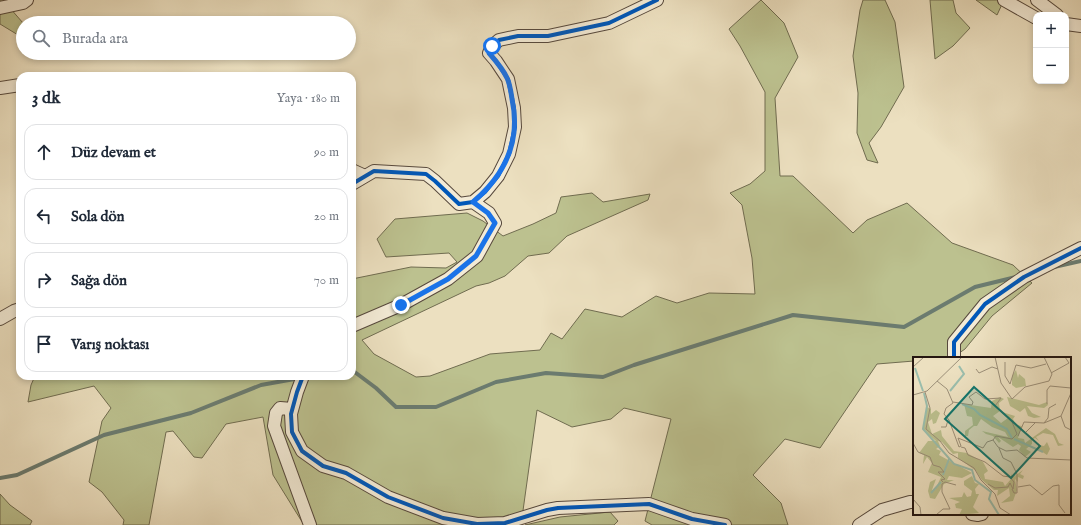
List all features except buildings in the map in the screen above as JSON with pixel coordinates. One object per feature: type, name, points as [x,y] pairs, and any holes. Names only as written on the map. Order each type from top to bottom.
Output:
[{"type":"street","points":[[0,8],[22,3],[26,0]]},
{"type":"street","points":[[356,182],[374,171],[426,174],[459,204],[473,202],[485,192],[498,176],[509,154],[515,128],[514,108],[508,79],[489,53],[492,46],[499,40],[518,36],[548,36],[609,23],[657,0]]},
{"type":"street","points":[[1004,0],[1033,16]]},
{"type":"street","points":[[1037,0],[1053,12]]},
{"type":"street","points":[[0,88],[16,86]]},
{"type":"street","points":[[356,172],[365,176]]},
{"type":"street","points":[[356,324],[401,305],[448,279],[476,256],[495,223],[488,213],[473,202]]},
{"type":"street","points":[[954,357],[954,342],[985,304],[1024,276],[1081,248]]},
{"type":"street","points":[[0,319],[16,310]]},
{"type":"street","points":[[302,380],[291,414],[292,432],[302,451],[323,466],[346,473],[388,497],[443,518],[477,524],[505,523],[558,508],[649,504],[692,519],[725,525]]},
{"type":"street","points":[[292,409],[280,408],[276,414],[274,426],[310,525]]},
{"type":"street","points":[[858,525],[882,510],[913,502]]},
{"type":"green space","points":[[0,0],[3,0],[17,16],[16,34],[0,24]]},
{"type":"green space","points":[[761,0],[784,23],[798,57],[775,98],[780,176],[793,176],[853,233],[867,220],[907,203],[952,243],[1013,265],[1032,283],[992,316],[965,349],[953,357],[913,357],[913,361],[877,364],[820,448],[785,439],[753,475],[781,503],[788,525],[652,525],[645,521],[671,419],[624,408],[611,419],[572,427],[537,410],[521,525],[304,525],[273,475],[263,417],[226,424],[202,458],[194,457],[173,431],[166,432],[149,525],[123,525],[124,520],[102,492],[89,482],[102,421],[111,408],[94,386],[28,402],[33,380],[356,380],[356,278],[411,267],[446,268],[457,262],[449,253],[386,257],[377,239],[395,219],[467,213],[483,221],[503,236],[556,213],[561,197],[592,193],[603,202],[650,194],[648,200],[567,236],[549,253],[528,256],[505,276],[489,283],[476,286],[362,340],[374,354],[416,377],[430,376],[490,354],[540,350],[551,333],[562,339],[585,309],[622,317],[656,296],[677,303],[709,293],[755,294],[752,258],[742,205],[730,193],[750,184],[765,171],[765,92],[729,29]]},
{"type":"green space","points":[[863,0],[885,0],[895,22],[904,87],[881,127],[869,143],[878,163],[867,160],[857,133],[858,93],[853,56]]},
{"type":"green space","points":[[930,0],[953,0],[956,13],[970,28],[953,46],[935,59]]},
{"type":"green space","points":[[976,0],[1004,0],[997,15]]},
{"type":"green space","points":[[0,494],[10,505],[32,521],[30,525],[0,525]]},
{"type":"green space","points":[[610,512],[618,521],[614,525],[525,525],[560,517]]},
{"type":"waterway","points":[[1054,267],[1081,261]]},
{"type":"waterway","points":[[356,373],[376,388],[396,407],[436,407],[496,382],[546,373],[603,377],[634,365],[793,315],[904,327],[975,287],[1016,277]]},
{"type":"waterway","points":[[0,478],[17,475],[104,435],[191,413],[261,385],[289,380]]},
{"type":"cycle path","points":[[356,182],[374,171],[426,174],[459,204],[473,202],[485,192],[498,176],[509,154],[515,127],[514,108],[508,79],[489,53],[492,46],[499,40],[518,36],[548,36],[609,23],[657,0]]},
{"type":"cycle path","points":[[954,357],[954,342],[985,304],[1024,277],[1081,248]]},
{"type":"cycle path","points":[[302,380],[291,414],[292,432],[302,451],[323,466],[346,473],[388,497],[443,518],[477,524],[505,523],[558,508],[649,504],[692,519],[725,525]]},
{"type":"route","points":[[401,305],[448,279],[476,256],[495,223],[488,213],[473,202],[485,192],[498,176],[509,154],[515,128],[514,108],[508,79],[489,53],[492,46]]}]
